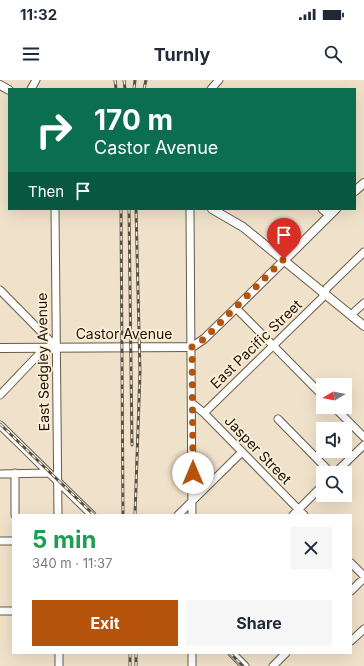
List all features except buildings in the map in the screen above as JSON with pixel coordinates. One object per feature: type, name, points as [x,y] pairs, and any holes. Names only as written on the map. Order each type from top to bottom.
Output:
[{"type":"main road","points":[[356,191],[364,183]]},
{"type":"main road","points":[[214,210],[244,227],[364,326]]},
{"type":"main road","name":"Castor Avenue","points":[[0,348],[192,347],[204,339],[335,210]]},
{"type":"street","points":[[212,88],[219,80]]},
{"type":"street","name":"East Sedgley Avenue","points":[[55,210],[58,514]]},
{"type":"street","points":[[190,210],[193,404],[192,514]]},
{"type":"street","points":[[323,210],[329,216]]},
{"type":"street","name":"East Pacific Street","points":[[204,412],[274,346],[325,294],[327,288],[364,252]]},
{"type":"street","points":[[0,290],[56,347],[42,352],[0,395]]},
{"type":"street","points":[[352,316],[364,303]]},
{"type":"street","points":[[236,308],[316,389]]},
{"type":"street","name":"Jasper Street","points":[[193,404],[204,412],[303,514]]},
{"type":"street","points":[[341,414],[364,437]]},
{"type":"street","points":[[278,419],[324,466]]},
{"type":"street","points":[[0,425],[91,514]]},
{"type":"street","points":[[343,466],[364,445]]},
{"type":"street","points":[[179,514],[242,452]]},
{"type":"street","points":[[15,473],[15,514]]},
{"type":"street","points":[[0,474],[49,473]]},
{"type":"street","points":[[294,514],[316,492]]},
{"type":"street","points":[[0,541],[12,541]]},
{"type":"street","points":[[352,564],[364,577],[352,590]]},
{"type":"street","points":[[0,611],[12,611]]},
{"type":"street","points":[[352,640],[364,628]]},
{"type":"street","points":[[59,654],[59,666]]},
{"type":"street","points":[[192,654],[192,666]]},
{"type":"street","points":[[233,654],[245,666]]},
{"type":"street","points":[[273,666],[285,654]]},
{"type":"railway","points":[[115,80],[116,88]]},
{"type":"railway","points":[[124,80],[125,88]]},
{"type":"railway","points":[[134,88],[135,80]]},
{"type":"railway","points":[[144,88],[146,80]]},
{"type":"railway","points":[[121,210],[123,514]]},
{"type":"railway","points":[[129,210],[132,445]]},
{"type":"railway","points":[[135,514],[140,372],[136,210]]},
{"type":"railway","points":[[0,424],[93,514]]},
{"type":"railway","points":[[130,654],[130,666]]},
{"type":"railway","points":[[136,654],[136,666]]},
{"type":"railway","points":[[231,654],[243,666]]},
{"type":"route","points":[[193,473],[192,347],[204,339],[284,259]]}]
